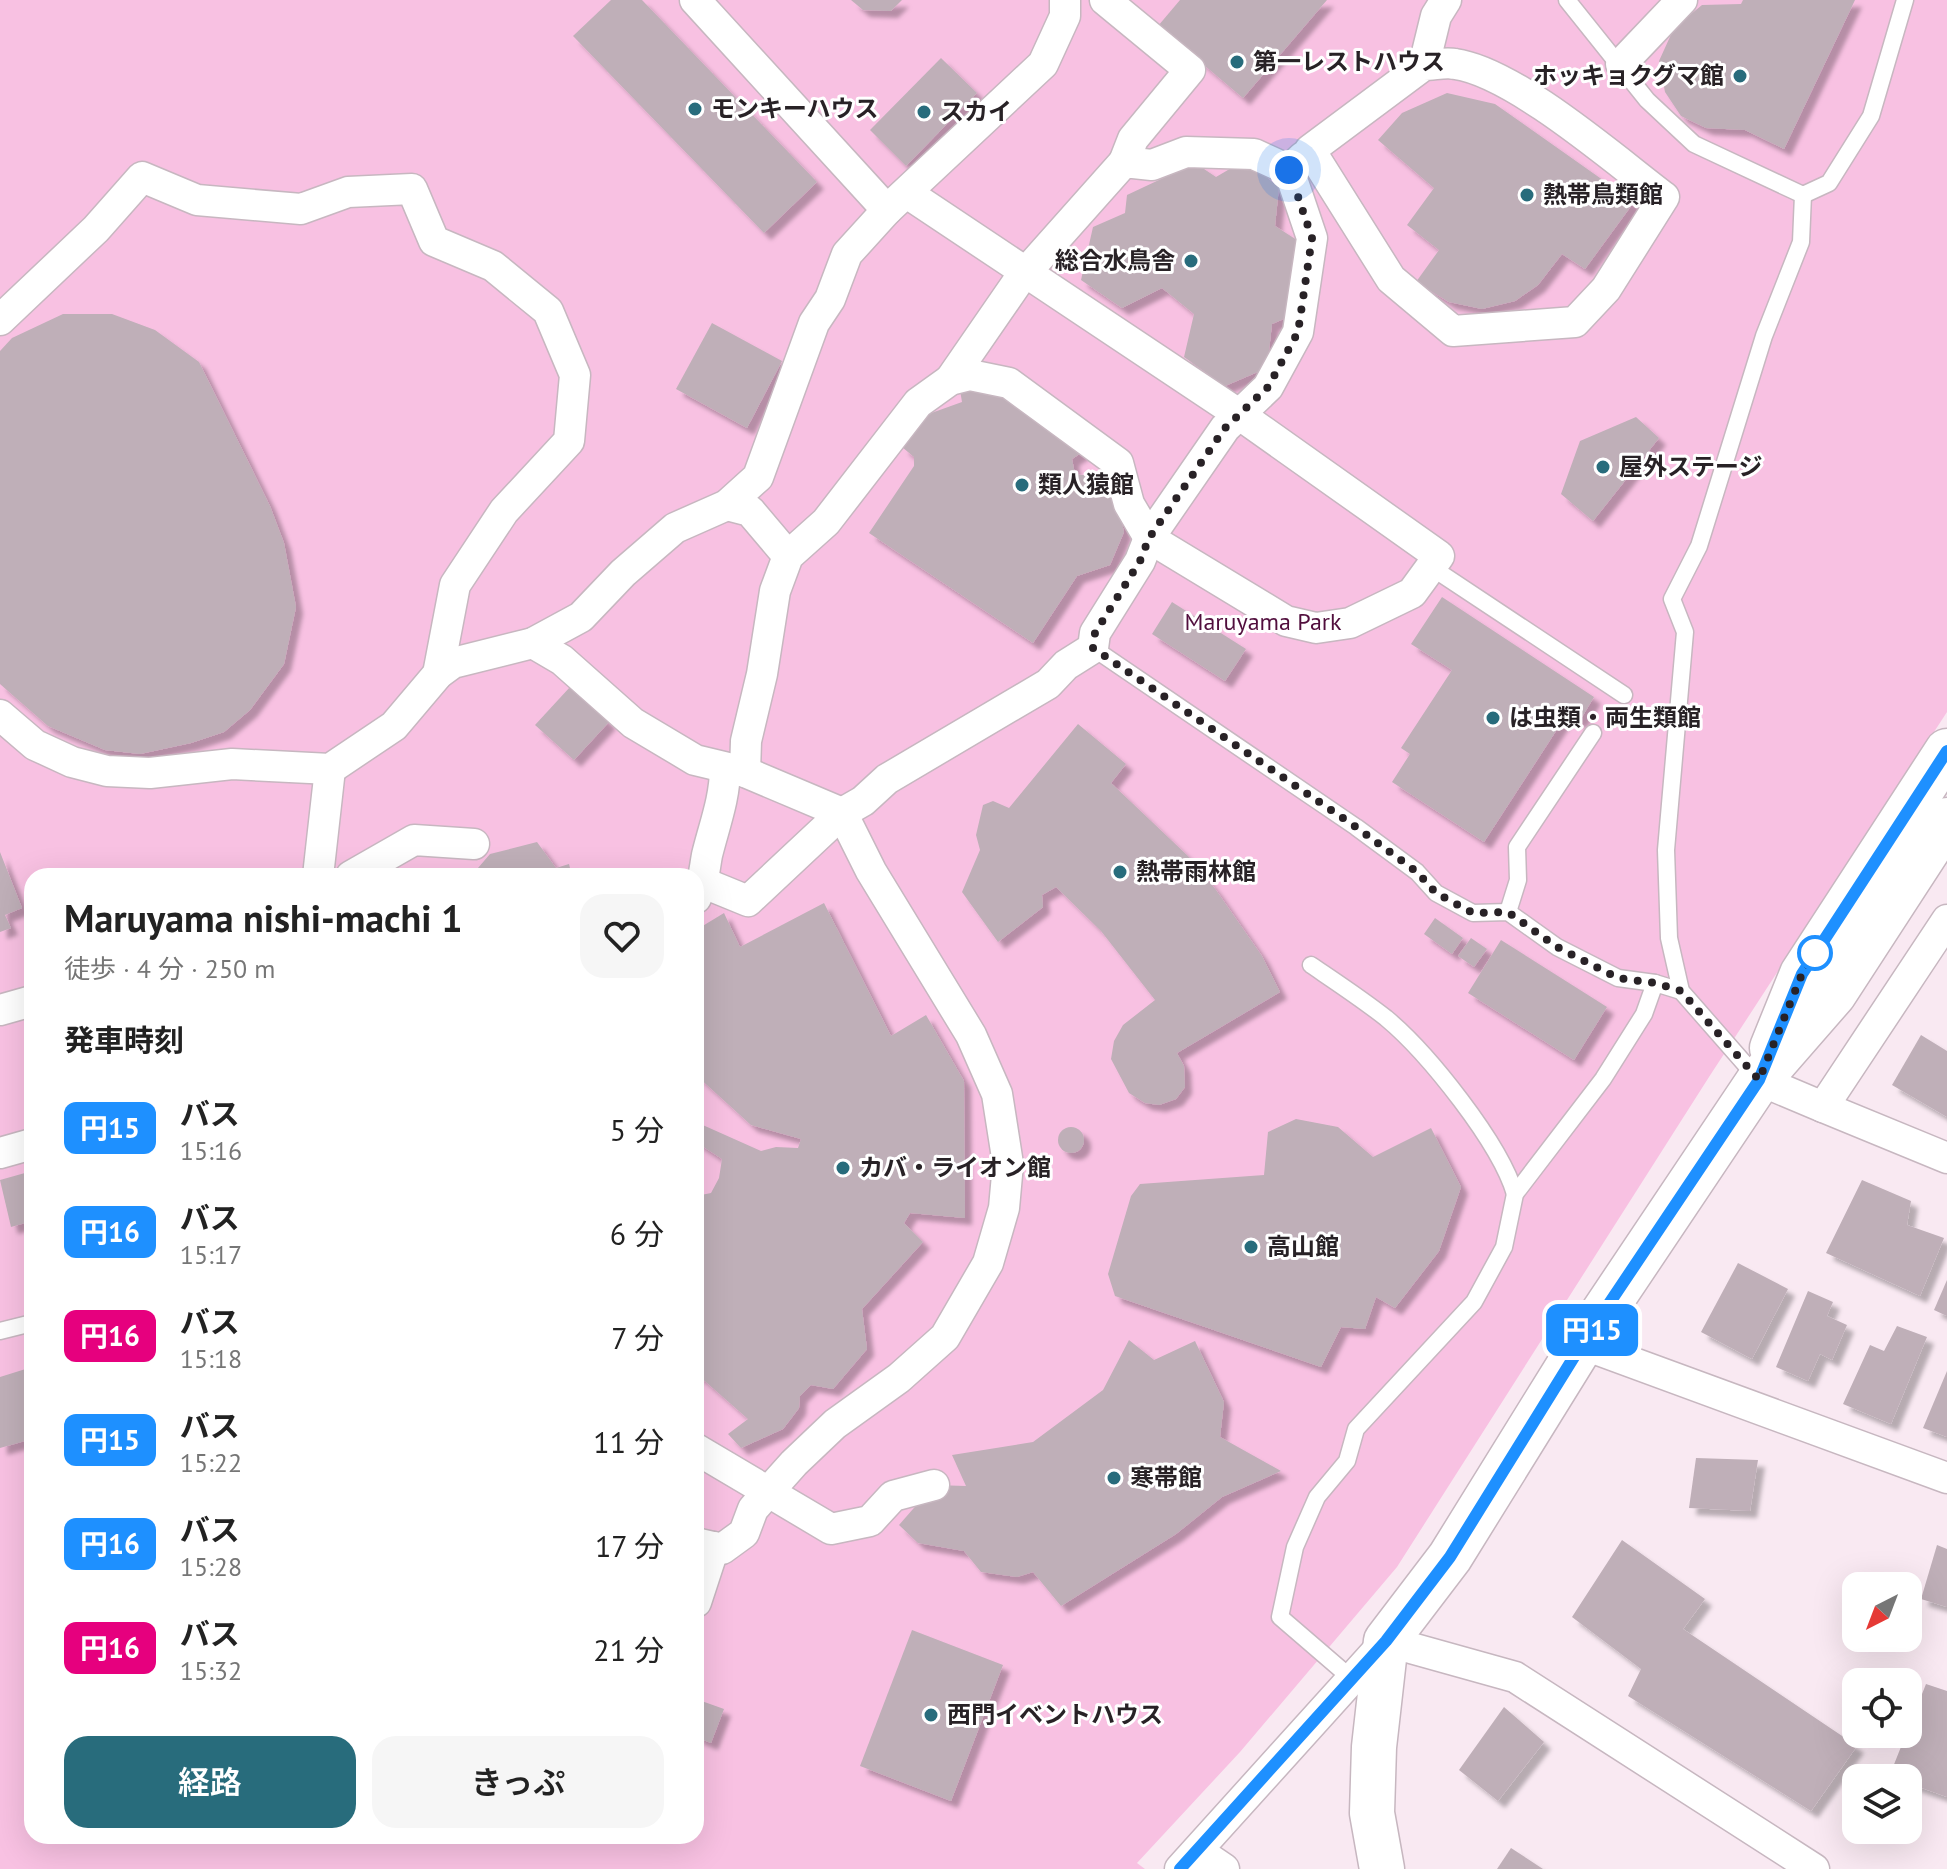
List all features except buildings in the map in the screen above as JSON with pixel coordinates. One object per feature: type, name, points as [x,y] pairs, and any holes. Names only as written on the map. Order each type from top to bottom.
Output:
[{"type":"main road","points":[[1759,1080],[1802,974],[1947,751]]},
{"type":"main road","points":[[1382,1869],[1372,1813],[1374,1747],[1386,1641],[1450,1557],[1582,1344],[1759,1080],[1834,994],[1947,820]]},
{"type":"street","points":[[695,0],[897,201],[1027,271],[1240,415],[1439,556],[1412,593],[1350,623],[1316,628],[1286,621],[1149,538],[1129,504],[1118,463],[1009,383],[960,378]]},
{"type":"street","points":[[0,715],[35,745],[72,762],[107,771],[150,773],[232,764],[330,769],[394,726],[438,674],[453,663],[533,643],[581,617],[623,573],[675,528],[727,505],[758,477],[814,323],[830,299],[847,254],[897,201],[1043,64],[1065,16],[1065,0]]},
{"type":"street","points":[[704,870],[725,792],[746,741],[762,674],[775,591],[788,556],[826,522],[918,403],[960,378],[1027,271],[1124,162],[1133,139],[1190,70],[1105,0]]},
{"type":"street","points":[[1424,65],[1436,16],[1446,0]]},
{"type":"street","points":[[1621,64],[1682,0]]},
{"type":"street","points":[[1124,162],[1152,165],[1186,152],[1254,154],[1300,160],[1424,65],[1455,63],[1487,75],[1539,103],[1664,197],[1606,289],[1575,322],[1453,331],[1391,279],[1300,160]]},
{"type":"street","points":[[704,892],[748,901],[842,813],[863,801],[887,779],[1048,684],[1066,665],[1093,648],[1095,633],[1140,561],[1149,538],[1225,428],[1268,387],[1298,332],[1312,238],[1300,160]]},
{"type":"street","points":[[0,320],[96,229],[142,177],[197,200],[301,209],[348,192],[412,189],[434,241],[493,266],[548,311],[575,375],[569,441],[504,511],[455,585],[438,674]]},
{"type":"street","points":[[727,505],[750,511],[788,556]]},
{"type":"street","points":[[533,643],[562,660],[633,723],[695,760],[735,770],[842,813],[871,871],[971,1035],[997,1094],[1008,1164],[1005,1193],[988,1263],[945,1337],[899,1378],[835,1424],[753,1509],[744,1533],[722,1549],[705,1545]]},
{"type":"street","points":[[319,868],[330,769]]},
{"type":"street","points":[[365,868],[414,840],[474,844]]},
{"type":"street","points":[[1823,1107],[1947,920]]},
{"type":"street","points":[[0,1010],[24,1003]]},
{"type":"street","points":[[1759,1080],[1947,1158]]},
{"type":"street","points":[[0,1153],[24,1146]]},
{"type":"street","points":[[1582,1344],[1947,1478]]},
{"type":"street","points":[[704,1453],[831,1529],[870,1521],[893,1496],[934,1485]]},
{"type":"street","points":[[1224,1869],[1190,1860],[1386,1641],[1515,1677],[1814,1869]]},
{"type":"lane","points":[[1567,0],[1647,100],[1694,144],[1803,195],[1829,183],[1871,116],[1905,0]]},
{"type":"lane","points":[[1759,1080],[1681,991],[1669,938],[1666,850],[1685,632],[1672,599],[1699,546],[1764,336],[1801,242],[1803,195]]},
{"type":"lane","points":[[1431,567],[1624,695]]},
{"type":"lane","points":[[1093,648],[1356,827],[1417,872],[1436,893],[1473,913],[1508,912],[1557,947],[1618,978],[1655,983],[1681,991]]},
{"type":"lane","points":[[1508,912],[1518,880],[1517,847],[1593,733]]},
{"type":"lane","points":[[1311,965],[1386,1019],[1409,1040],[1461,1103],[1508,1170],[1515,1194]]},
{"type":"lane","points":[[1352,1679],[1280,1617],[1295,1547],[1317,1497],[1347,1461],[1356,1429],[1474,1302],[1504,1247],[1515,1194],[1603,1079],[1644,1014],[1655,983]]},
{"type":"lane","points":[[0,1331],[24,1325]]},
{"type":"green space","name":"Maruyama Park","points":[[0,0],[1947,0],[1947,712],[1709,1077],[1397,1567],[1240,1752],[1137,1863],[1145,1869],[0,1869]]},
{"type":"bus line","name":"円15","points":[[1180,1869],[1199,1852],[1386,1641],[1450,1557],[1582,1344],[1759,1080],[1802,974],[1947,751]]},
{"type":"place","name":"第一レストハウス","points":[[1237,62]]},
{"type":"place","name":"ホッキョクグマ館","points":[[1740,76]]},
{"type":"place","name":"モンキーハウス","points":[[695,109]]},
{"type":"place","name":"スカイ","points":[[924,112]]},
{"type":"place","name":"熱帯鳥類館","points":[[1527,195]]},
{"type":"place","name":"総合水鳥舎","points":[[1191,261]]},
{"type":"place","name":"屋外ステージ","points":[[1603,467]]},
{"type":"place","name":"類人猿館","points":[[1022,485]]},
{"type":"place","name":"は虫類・両生類館","points":[[1493,718]]},
{"type":"place","name":"熱帯雨林館","points":[[1120,872]]},
{"type":"place","name":"カバ・ライオン館","points":[[843,1168]]},
{"type":"place","name":"高山館","points":[[1251,1247]]},
{"type":"place","name":"寒帯館","points":[[1114,1478]]},
{"type":"place","name":"西門イベントハウス","points":[[931,1715]]},
{"type":"route","points":[[1289,170],[1312,238],[1298,332],[1268,387],[1225,428],[1149,538],[1140,561],[1095,633],[1093,648],[1356,827],[1417,872],[1436,893],[1473,913],[1508,912],[1557,947],[1618,978],[1655,983],[1681,991],[1759,1080],[1802,974],[1818,949],[1815,953]]}]
